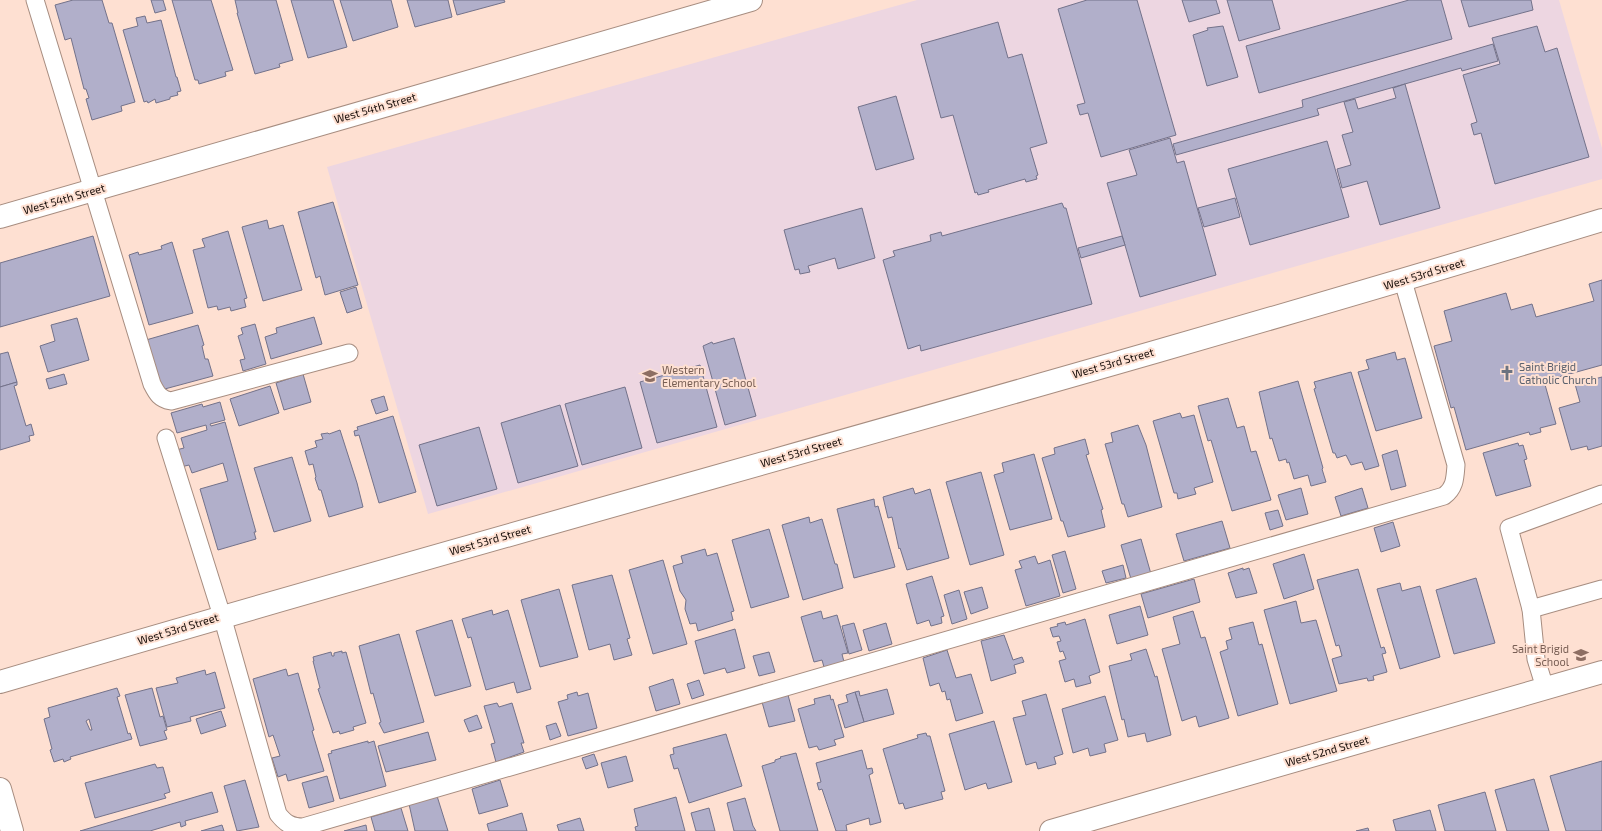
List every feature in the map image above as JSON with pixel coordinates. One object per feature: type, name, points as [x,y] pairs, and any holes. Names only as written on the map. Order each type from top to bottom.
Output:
[{"type":"street","name":"West 54th Street","points":[[0,217],[751,0]]},
{"type":"street","name":"West 53rd Street","points":[[0,682],[222,616],[1403,281],[1602,220]]},
{"type":"street","name":"West 52nd Street","points":[[1051,831],[1602,672]]},
{"type":"street","points":[[0,790],[12,831]]},
{"type":"lane","points":[[35,0],[152,384],[157,395],[163,399],[171,401],[349,353]]},
{"type":"lane","points":[[166,438],[222,616],[278,814],[284,821],[294,827],[303,827],[1444,496],[1451,491],[1455,480],[1456,465],[1403,281]]},
{"type":"lane","points":[[1545,688],[1536,659],[1531,609],[1509,528],[1602,494]]},
{"type":"lane","points":[[1531,609],[1602,589]]},
{"type":"shaded area","name":"Western Elementary School","points":[[917,0],[1559,0],[1602,148],[1602,179],[428,514],[327,167]]},
{"type":"building","points":[[73,0],[102,0],[109,23],[112,23],[135,102],[121,106],[122,111],[92,120],[86,99],[89,98],[86,89],[84,89],[71,38],[65,40],[55,5]]},
{"type":"building","points":[[151,0],[163,0],[166,10],[155,13]]},
{"type":"building","points":[[172,0],[211,0],[233,70],[225,72],[226,76],[199,84],[198,80],[195,80]]},
{"type":"building","points":[[235,0],[276,0],[293,60],[279,64],[280,67],[255,74],[237,13]]},
{"type":"building","points":[[291,0],[333,0],[347,47],[308,58]]},
{"type":"building","points":[[340,0],[391,0],[398,27],[353,41]]},
{"type":"building","points":[[407,0],[448,0],[452,17],[415,27]]},
{"type":"building","points":[[453,0],[504,0],[505,2],[457,15]]},
{"type":"building","points":[[1087,0],[1137,0],[1176,135],[1101,157],[1088,113],[1080,115],[1077,105],[1085,103],[1058,9]]},
{"type":"building","points":[[1182,0],[1216,0],[1220,13],[1189,22]]},
{"type":"building","points":[[1227,0],[1272,0],[1280,29],[1239,41]]},
{"type":"building","points":[[1409,0],[1441,0],[1452,39],[1259,93],[1246,46]]},
{"type":"building","points":[[1461,0],[1531,0],[1533,10],[1469,27]]},
{"type":"building","points":[[145,16],[147,23],[161,20],[181,91],[177,92],[178,95],[170,97],[170,99],[156,103],[155,99],[148,103],[147,101],[144,102],[123,30],[138,26],[136,18]]},
{"type":"building","points":[[998,22],[1008,58],[1022,54],[1047,143],[1030,148],[1038,175],[1036,176],[1037,179],[1026,182],[1025,179],[988,190],[989,192],[978,195],[977,192],[975,193],[953,115],[941,118],[921,44]]},
{"type":"building","points":[[1223,26],[1238,77],[1207,86],[1193,35],[1208,30],[1207,28]]},
{"type":"building","points":[[1537,26],[1545,52],[1557,48],[1589,157],[1495,184],[1481,133],[1474,135],[1471,124],[1477,122],[1463,75],[1500,64],[1492,38]]},
{"type":"building","points":[[1493,44],[1498,61],[1462,71],[1461,68],[1317,109],[1319,115],[1176,155],[1173,144],[1303,107],[1302,100]]},
{"type":"building","points":[[1405,84],[1440,208],[1380,225],[1367,181],[1342,188],[1337,169],[1351,165],[1342,135],[1353,132],[1344,102],[1355,99],[1358,109],[1396,98],[1393,88]]},
{"type":"building","points":[[896,96],[914,159],[876,170],[858,107]]},
{"type":"building","points":[[1170,138],[1177,163],[1184,161],[1216,275],[1140,297],[1107,183],[1137,175],[1129,150]]},
{"type":"building","points":[[1327,141],[1349,217],[1250,245],[1228,169]]},
{"type":"building","points":[[1235,198],[1240,217],[1204,227],[1198,208]]},
{"type":"building","points":[[333,202],[358,285],[325,295],[320,276],[316,278],[298,212]]},
{"type":"building","points":[[1062,203],[1064,208],[1066,208],[1092,304],[921,351],[920,345],[908,349],[883,260],[895,256],[893,251],[931,241],[930,235],[941,232],[942,236]]},
{"type":"building","points":[[862,208],[875,258],[838,269],[835,258],[808,266],[810,272],[800,274],[799,269],[795,270],[784,230]]},
{"type":"building","points":[[267,220],[269,229],[283,225],[302,290],[263,301],[242,227]]},
{"type":"building","points":[[228,231],[247,298],[244,299],[246,307],[231,311],[230,307],[218,310],[217,306],[208,308],[193,250],[205,247],[202,239]]},
{"type":"building","points":[[93,236],[110,296],[0,327],[0,263]]},
{"type":"building","points":[[1122,236],[1125,245],[1081,258],[1078,248]]},
{"type":"building","points":[[172,242],[193,313],[149,325],[129,255],[138,252],[139,255],[162,249],[161,246]]},
{"type":"building","name":"Saint Brigid Catholic Church","points":[[1602,280],[1602,365],[1544,381],[1556,424],[1540,428],[1541,432],[1530,435],[1529,432],[1466,450],[1454,407],[1451,408],[1434,346],[1452,341],[1444,311],[1506,293],[1511,310],[1532,304],[1536,317],[1594,301],[1589,284]]},
{"type":"building","points":[[356,287],[362,308],[347,313],[340,292]]},
{"type":"building","points":[[314,317],[322,344],[271,359],[265,337],[277,333],[276,328]]},
{"type":"building","points":[[77,318],[89,360],[48,372],[40,346],[55,341],[51,325]]},
{"type":"building","points":[[255,324],[266,364],[243,371],[240,360],[245,359],[238,336],[243,334],[241,328]]},
{"type":"building","points":[[198,325],[204,345],[202,346],[205,359],[208,359],[213,376],[161,390],[146,340]]},
{"type":"building","points":[[734,338],[756,416],[725,425],[703,346],[712,342],[713,344]]},
{"type":"building","points":[[8,352],[17,382],[0,387],[0,354]]},
{"type":"building","points":[[1395,352],[1397,360],[1405,358],[1422,418],[1376,431],[1358,372],[1369,369],[1366,360]]},
{"type":"building","points":[[700,365],[717,427],[657,443],[640,382]]},
{"type":"building","points":[[1351,372],[1379,466],[1365,470],[1362,462],[1351,465],[1346,455],[1337,458],[1335,453],[1333,453],[1314,389],[1316,388],[1314,382]]},
{"type":"building","points":[[64,374],[67,384],[49,389],[46,379]]},
{"type":"building","points":[[303,374],[311,402],[284,410],[276,383]]},
{"type":"building","points":[[1602,377],[1602,446],[1588,450],[1587,446],[1571,450],[1559,408],[1580,402],[1575,384]]},
{"type":"building","points":[[1298,381],[1326,482],[1311,486],[1308,475],[1294,479],[1289,462],[1287,463],[1286,459],[1279,461],[1272,438],[1270,439],[1259,392]]},
{"type":"building","points":[[17,382],[17,385],[14,386],[26,426],[31,424],[34,435],[29,436],[30,441],[0,450],[0,387]]},
{"type":"building","points":[[270,386],[279,413],[239,426],[230,399]]},
{"type":"building","points":[[625,387],[642,448],[582,465],[565,404]]},
{"type":"building","points":[[384,396],[388,410],[376,414],[371,400]]},
{"type":"building","points":[[1228,398],[1237,428],[1244,426],[1251,452],[1256,451],[1271,500],[1232,511],[1211,440],[1208,441],[1198,406]]},
{"type":"building","points":[[220,402],[225,420],[210,424],[211,426],[225,422],[256,532],[254,532],[256,539],[218,550],[200,489],[228,481],[223,463],[192,473],[189,465],[181,467],[176,450],[184,448],[181,438],[207,430],[206,425],[177,433],[171,413],[202,404],[203,407]]},
{"type":"building","points":[[560,405],[578,466],[518,483],[501,423]]},
{"type":"building","points":[[1180,413],[1182,418],[1194,415],[1213,482],[1194,488],[1196,494],[1178,499],[1177,493],[1174,493],[1153,421]]},
{"type":"building","points":[[393,416],[416,492],[379,503],[359,435],[355,436],[354,431],[358,430],[357,427]]},
{"type":"building","points":[[1138,425],[1146,445],[1162,507],[1128,517],[1124,504],[1122,504],[1105,444],[1113,442],[1111,433]]},
{"type":"building","points":[[479,427],[497,489],[437,506],[419,445]]},
{"type":"building","points":[[340,430],[363,507],[329,517],[321,490],[319,490],[315,478],[313,464],[309,465],[305,451],[317,447],[315,441],[323,439],[321,434],[329,434]]},
{"type":"building","points":[[1085,439],[1089,454],[1086,455],[1103,509],[1101,510],[1105,527],[1068,537],[1063,521],[1061,521],[1042,458],[1055,454],[1054,448]]},
{"type":"building","points":[[1518,443],[1519,446],[1523,445],[1527,459],[1524,460],[1531,486],[1496,496],[1483,453]]},
{"type":"building","points":[[1397,450],[1406,486],[1391,490],[1382,455]]},
{"type":"building","points":[[1034,454],[1052,519],[1010,530],[994,475],[1004,472],[1002,463]]},
{"type":"building","points":[[292,457],[311,521],[274,532],[254,468]]},
{"type":"building","points":[[981,472],[1004,555],[970,565],[946,482]]},
{"type":"building","points":[[913,488],[915,494],[930,489],[949,558],[907,570],[900,548],[899,549],[892,517],[888,518],[883,497]]},
{"type":"building","points":[[1301,488],[1308,514],[1286,520],[1278,495]]},
{"type":"building","points":[[1362,488],[1368,508],[1341,516],[1335,497]]},
{"type":"building","points":[[874,499],[875,507],[878,506],[895,567],[854,578],[837,509]]},
{"type":"building","points":[[1278,510],[1283,526],[1270,530],[1265,513]]},
{"type":"building","points":[[809,517],[810,523],[822,519],[835,564],[837,564],[843,588],[803,600],[782,525]]},
{"type":"building","points":[[1222,521],[1230,548],[1184,561],[1176,534]]},
{"type":"building","points":[[1393,522],[1400,546],[1381,552],[1374,528]]},
{"type":"building","points":[[769,529],[789,597],[751,608],[732,540]]},
{"type":"building","points":[[1141,539],[1151,574],[1131,579],[1121,545]]},
{"type":"building","points":[[705,549],[707,556],[717,553],[734,611],[731,612],[733,620],[698,631],[696,623],[690,624],[685,609],[686,600],[680,591],[673,566],[683,563],[681,556]]},
{"type":"building","points":[[1065,551],[1076,589],[1063,593],[1052,555]]},
{"type":"building","points":[[1304,554],[1314,589],[1284,599],[1273,564]]},
{"type":"building","points":[[1035,556],[1038,564],[1050,560],[1060,596],[1026,606],[1015,570],[1022,568],[1019,561]]},
{"type":"building","points":[[663,560],[687,644],[653,654],[629,570]]},
{"type":"building","points":[[1123,565],[1126,578],[1106,583],[1102,571]]},
{"type":"building","points":[[1243,568],[1243,570],[1249,568],[1257,593],[1236,598],[1228,573]]},
{"type":"building","points":[[1358,569],[1381,648],[1384,647],[1386,653],[1382,654],[1387,672],[1373,676],[1374,680],[1368,681],[1367,678],[1339,684],[1332,659],[1342,656],[1339,645],[1336,646],[1317,580]]},
{"type":"building","points":[[612,575],[630,638],[627,639],[632,655],[614,660],[610,644],[589,650],[572,585]]},
{"type":"building","points":[[932,576],[944,616],[941,617],[942,623],[931,626],[929,620],[917,624],[906,584]]},
{"type":"building","points":[[1476,578],[1495,643],[1454,654],[1436,590]]},
{"type":"building","points":[[1194,579],[1200,602],[1148,618],[1141,594]]},
{"type":"building","points":[[1400,583],[1402,591],[1420,586],[1440,657],[1400,669],[1377,589]]},
{"type":"building","points":[[982,587],[988,608],[971,614],[964,592]]},
{"type":"building","points":[[559,589],[578,657],[540,667],[521,600]]},
{"type":"building","points":[[959,590],[967,619],[952,624],[944,595]]},
{"type":"building","points":[[1296,601],[1301,623],[1316,620],[1337,691],[1290,704],[1264,610]]},
{"type":"building","points":[[1140,606],[1148,635],[1117,644],[1109,615]]},
{"type":"building","points":[[492,610],[493,615],[508,610],[531,689],[517,693],[514,682],[486,690],[471,637],[468,638],[462,619]]},
{"type":"building","points":[[821,611],[823,619],[837,615],[848,653],[842,654],[844,662],[824,667],[822,660],[814,662],[801,617]]},
{"type":"building","points":[[1193,611],[1201,638],[1205,637],[1229,718],[1199,727],[1196,716],[1182,721],[1162,649],[1180,644],[1173,617]]},
{"type":"building","points":[[1085,619],[1100,672],[1089,676],[1091,683],[1076,687],[1074,679],[1065,682],[1059,661],[1066,659],[1063,651],[1060,652],[1057,642],[1061,641],[1059,636],[1053,637],[1050,628],[1058,626],[1057,624],[1065,622],[1066,625]]},
{"type":"building","points":[[452,620],[471,686],[435,696],[416,631]]},
{"type":"building","points":[[1253,622],[1259,645],[1262,644],[1278,704],[1238,716],[1220,652],[1228,649],[1226,641],[1232,639],[1229,628]]},
{"type":"building","points":[[854,623],[862,650],[849,654],[842,626]]},
{"type":"building","points":[[886,623],[892,644],[869,651],[863,630]]},
{"type":"building","points":[[735,629],[745,668],[727,673],[725,668],[704,674],[695,641]]},
{"type":"building","points":[[399,634],[424,722],[384,733],[379,723],[381,722],[373,693],[371,694],[359,646]]},
{"type":"building","points":[[1004,635],[1013,660],[1022,657],[1024,662],[1014,665],[1016,673],[991,681],[981,641]]},
{"type":"building","points":[[1146,649],[1155,677],[1157,676],[1171,735],[1147,742],[1145,733],[1128,737],[1124,719],[1122,720],[1109,666],[1132,660],[1130,654]]},
{"type":"building","points":[[947,650],[956,678],[971,674],[983,713],[956,721],[950,699],[947,700],[945,691],[942,692],[939,683],[930,686],[923,658]]},
{"type":"building","points":[[342,651],[342,653],[346,652],[366,723],[353,727],[354,730],[340,734],[339,731],[333,733],[318,689],[320,688],[313,657],[331,652],[332,656],[334,656],[334,653]]},
{"type":"building","points":[[769,652],[775,672],[759,676],[753,656]]},
{"type":"building","points":[[286,669],[288,676],[298,673],[314,730],[312,731],[324,771],[288,781],[286,774],[278,777],[272,758],[280,756],[273,735],[269,737],[253,679]]},
{"type":"building","points":[[205,670],[206,675],[215,672],[225,708],[190,717],[191,721],[167,727],[156,688],[178,683],[176,678]]},
{"type":"building","points":[[673,679],[680,704],[656,711],[649,687]]},
{"type":"building","points":[[699,680],[704,695],[692,699],[687,684]]},
{"type":"building","points":[[117,688],[120,696],[117,697],[128,734],[130,733],[132,739],[70,757],[71,759],[64,762],[63,759],[54,762],[44,719],[50,717],[48,708]],"holes":[[[89,719],[92,730],[90,730],[86,721]]]},
{"type":"building","points":[[152,688],[160,717],[163,716],[167,730],[164,731],[167,739],[140,746],[125,695]]},
{"type":"building","points":[[887,689],[894,714],[864,722],[855,692],[859,691],[860,696]]},
{"type":"building","points":[[577,692],[578,696],[588,693],[597,728],[568,736],[558,702],[568,699],[567,695]]},
{"type":"building","points":[[855,692],[864,722],[845,728],[838,705],[848,702],[846,695]]},
{"type":"building","points":[[1046,694],[1063,754],[1054,757],[1056,764],[1038,769],[1036,762],[1026,765],[1013,718],[1026,715],[1022,701]]},
{"type":"building","points":[[788,695],[795,721],[769,727],[762,702]]},
{"type":"building","points":[[830,695],[831,700],[833,699],[844,737],[834,740],[836,745],[819,750],[817,746],[809,748],[798,709],[815,704],[814,699]]},
{"type":"building","points":[[1105,696],[1118,740],[1104,744],[1106,752],[1090,756],[1088,748],[1073,753],[1062,709]]},
{"type":"building","points":[[497,703],[499,707],[512,703],[524,743],[521,743],[524,752],[496,762],[491,744],[495,743],[484,706]]},
{"type":"building","points":[[221,711],[226,726],[201,734],[196,719]]},
{"type":"building","points":[[477,715],[482,728],[469,732],[464,720]]},
{"type":"building","points":[[994,721],[1012,782],[988,789],[986,783],[965,790],[949,734]]},
{"type":"building","points":[[556,723],[561,736],[550,740],[546,726]]},
{"type":"building","points":[[428,732],[436,760],[386,772],[378,746]]},
{"type":"building","points":[[926,733],[927,736],[930,736],[945,791],[941,792],[943,799],[905,809],[903,803],[899,804],[883,749],[918,738],[917,735]]},
{"type":"building","points":[[726,734],[742,786],[689,803],[678,768],[674,769],[670,755],[674,754],[673,748]]},
{"type":"building","points":[[368,741],[368,743],[374,741],[386,786],[340,799],[328,754],[332,753],[331,751]]},
{"type":"building","points":[[862,750],[867,769],[872,768],[873,773],[869,775],[881,822],[870,825],[869,818],[846,825],[847,831],[836,831],[822,789],[819,790],[817,783],[821,782],[816,763]]},
{"type":"building","points":[[796,753],[818,831],[780,831],[762,766],[775,762],[775,760],[781,758],[780,757]]},
{"type":"building","points":[[594,754],[598,765],[586,769],[582,758]]},
{"type":"building","points":[[626,756],[633,781],[608,788],[601,763]]},
{"type":"building","points":[[1602,761],[1602,831],[1566,831],[1550,776]]},
{"type":"building","points":[[155,764],[157,768],[163,767],[170,792],[164,794],[166,798],[95,818],[85,783]]},
{"type":"building","points":[[327,776],[334,801],[309,808],[302,783]]},
{"type":"building","points":[[1534,779],[1549,831],[1507,831],[1495,790]]},
{"type":"building","points":[[245,780],[259,827],[237,831],[224,786]]},
{"type":"building","points":[[500,780],[508,806],[479,814],[472,789]]},
{"type":"building","points":[[212,792],[218,812],[185,821],[186,825],[181,827],[180,822],[150,831],[80,831]]},
{"type":"building","points":[[1485,792],[1496,831],[1445,831],[1438,805]]},
{"type":"building","points":[[437,796],[448,831],[415,831],[409,804]]},
{"type":"building","points":[[676,797],[685,831],[636,831],[635,827],[638,826],[634,809]]},
{"type":"building","points":[[745,798],[753,826],[756,831],[734,831],[727,803]]},
{"type":"building","points":[[401,808],[408,831],[375,831],[371,817]]},
{"type":"building","points":[[709,808],[715,831],[696,831],[691,813]]},
{"type":"building","points":[[1430,810],[1436,831],[1396,831],[1393,820]]},
{"type":"building","points":[[522,813],[527,831],[489,831],[487,824]]},
{"type":"building","points":[[580,818],[584,831],[559,831],[557,825]]},
{"type":"building","points":[[222,825],[224,831],[201,831]]},
{"type":"building","points":[[366,825],[367,831],[344,831]]},
{"type":"building","points":[[1368,828],[1369,831],[1356,831]]},
{"type":"place","name":"Saint Brigid Catholic Church","points":[[1507,373]]},
{"type":"place","name":"Western Elementary School","points":[[650,376]]},
{"type":"place","name":"Saint Brigid School","points":[[1581,655]]}]
